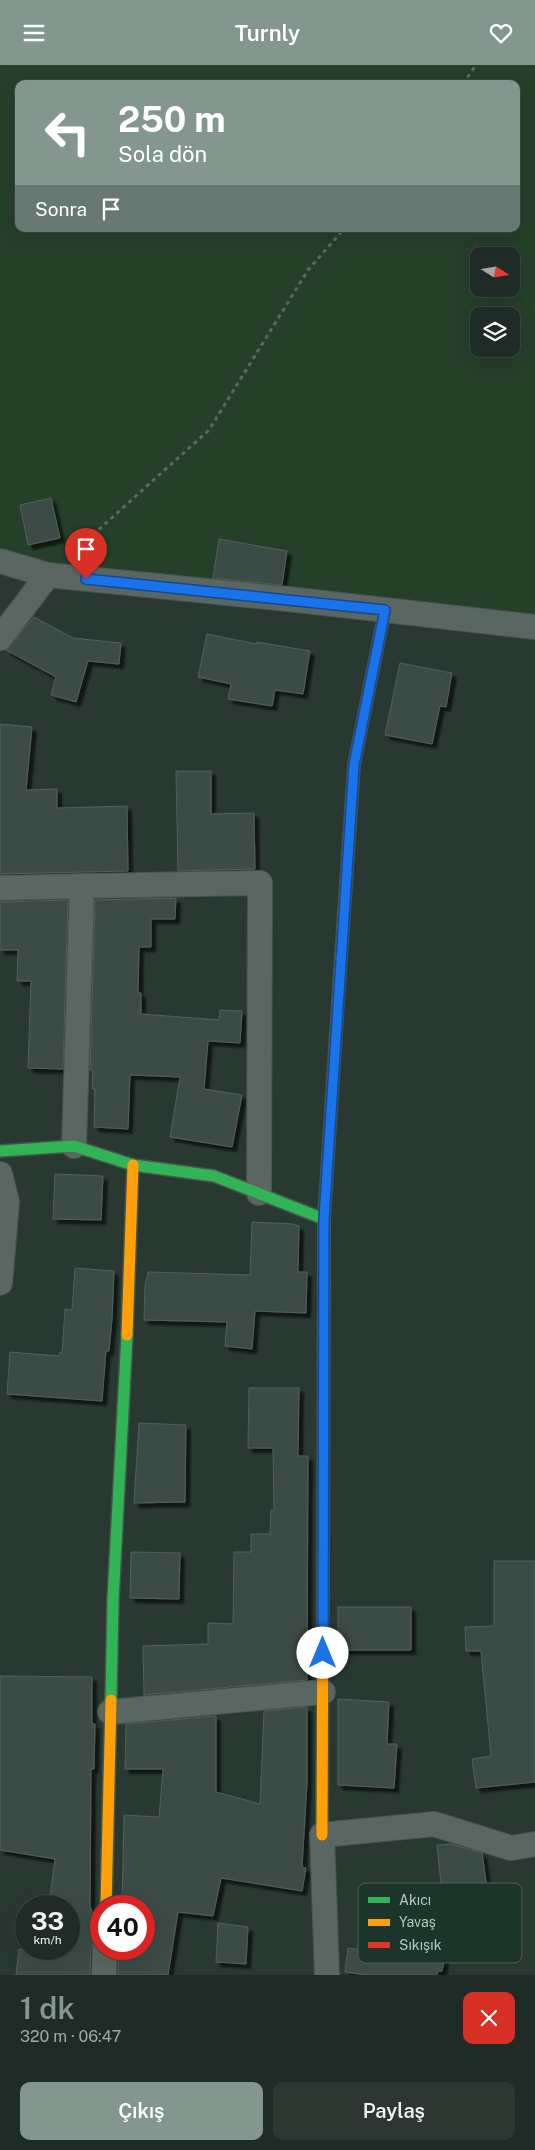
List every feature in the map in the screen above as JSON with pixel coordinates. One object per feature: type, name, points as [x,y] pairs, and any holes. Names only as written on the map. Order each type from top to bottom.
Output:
[{"type":"street","points":[[0,561],[48,575],[535,627]]},
{"type":"street","points":[[0,638],[48,575]]},
{"type":"street","points":[[327,1975],[322,1835],[324,1219],[354,765],[385,610]]},
{"type":"street","points":[[0,888],[260,883],[258,1193]]},
{"type":"street","points":[[74,1146],[82,886]]},
{"type":"street","points":[[0,1151],[74,1146],[133,1165],[214,1176],[324,1219]]},
{"type":"street","points":[[106,1895],[110,1712],[133,1165]]},
{"type":"street","points":[[0,1174],[7,1202],[0,1283]]},
{"type":"street","points":[[110,1712],[323,1692]]},
{"type":"street","points":[[322,1835],[434,1825],[510,1848],[535,1844]]},
{"type":"street","points":[[104,1975],[105,1960]]},
{"type":"path","points":[[466,80],[476,65]]},
{"type":"path","points":[[48,575],[209,430],[308,270],[341,232]]},
{"type":"green space","points":[[0,65],[535,65],[535,620],[0,558]]},
{"type":"building","points":[[51,498],[60,538],[28,545],[20,505]]},
{"type":"building","points":[[219,539],[287,551],[282,585],[213,578]]},
{"type":"building","points":[[34,617],[73,638],[121,643],[119,664],[88,661],[76,702],[51,695],[56,677],[6,650]]},
{"type":"building","points":[[207,634],[257,644],[257,642],[310,651],[303,694],[275,690],[272,706],[228,699],[231,684],[198,677]]},
{"type":"building","points":[[400,663],[452,673],[446,707],[440,706],[432,744],[385,735]]},
{"type":"building","points":[[0,724],[32,727],[26,790],[57,789],[57,808],[127,806],[128,871],[0,874]]},
{"type":"building","points":[[176,771],[211,771],[211,814],[254,813],[255,869],[178,871]]},
{"type":"building","points":[[176,898],[175,919],[151,919],[151,947],[139,947],[138,993],[141,993],[141,1014],[219,1020],[220,1010],[242,1011],[240,1043],[208,1041],[204,1089],[242,1095],[232,1147],[170,1137],[180,1077],[130,1075],[128,1129],[94,1127],[95,1089],[92,1089],[93,1071],[90,1070],[95,900]]},
{"type":"building","points":[[68,900],[63,1069],[28,1068],[31,981],[17,981],[18,950],[0,950],[0,902]]},
{"type":"building","points":[[55,1174],[103,1176],[101,1220],[53,1219]]},
{"type":"building","points":[[252,1222],[299,1226],[298,1272],[307,1272],[306,1313],[255,1311],[252,1349],[225,1346],[227,1322],[144,1320],[145,1286],[148,1272],[250,1275]]},
{"type":"building","points":[[75,1268],[114,1271],[112,1319],[109,1351],[106,1351],[102,1401],[7,1394],[10,1352],[59,1356],[60,1352],[62,1353],[65,1309],[72,1310]]},
{"type":"building","points":[[249,1388],[299,1388],[298,1456],[308,1456],[307,1680],[144,1695],[143,1646],[208,1644],[208,1623],[233,1624],[234,1552],[251,1552],[251,1534],[270,1534],[271,1510],[274,1511],[273,1448],[248,1448]]},
{"type":"building","points":[[139,1423],[186,1425],[185,1502],[134,1503]]},
{"type":"building","points":[[131,1552],[180,1553],[179,1599],[130,1598]]},
{"type":"building","points":[[494,1561],[535,1561],[535,1782],[476,1788],[472,1759],[491,1756],[481,1651],[466,1651],[465,1627],[494,1626]]},
{"type":"building","points":[[338,1607],[411,1607],[411,1650],[338,1650]]},
{"type":"building","points":[[0,1676],[92,1677],[92,1724],[95,1724],[94,1769],[91,1769],[90,1975],[16,1975],[18,1960],[80,1960],[80,1895],[50,1895],[55,1859],[0,1850]]},
{"type":"building","points":[[338,1699],[389,1702],[387,1744],[397,1744],[394,1788],[338,1785]]},
{"type":"building","points":[[307,1707],[307,1783],[302,1867],[306,1868],[302,1891],[221,1878],[213,1916],[178,1912],[168,1975],[118,1975],[119,1960],[155,1960],[155,1895],[122,1895],[124,1815],[159,1817],[163,1769],[125,1769],[126,1724],[216,1716],[216,1792],[260,1804],[264,1711]]},
{"type":"building","points":[[451,1844],[482,1853],[486,1883],[441,1883],[437,1845]]},
{"type":"building","points":[[218,1923],[248,1927],[246,1964],[216,1962]]},
{"type":"building","points":[[348,1948],[358,1949],[358,1963],[444,1963],[442,1971],[438,1971],[437,1975],[366,1975],[345,1972]]},
{"type":"traffic: fast","points":[[0,1151],[74,1146],[133,1165],[214,1176],[324,1219],[324,1252]]},
{"type":"traffic: fast","points":[[111,1700],[113,1600],[127,1335]]},
{"type":"traffic: slow","points":[[338,1002],[354,765],[385,610]]},
{"type":"traffic: slow","points":[[127,1335],[133,1165]]},
{"type":"traffic: slow","points":[[322,1835],[323,1571]]},
{"type":"traffic: slow","points":[[106,1895],[111,1700]]},
{"type":"traffic: jam","points":[[324,1219],[338,1002]]},
{"type":"traffic: jam","points":[[323,1571],[324,1252]]},
{"type":"route","points":[[86,579],[385,610],[354,765],[324,1219],[323,1653]]}]
